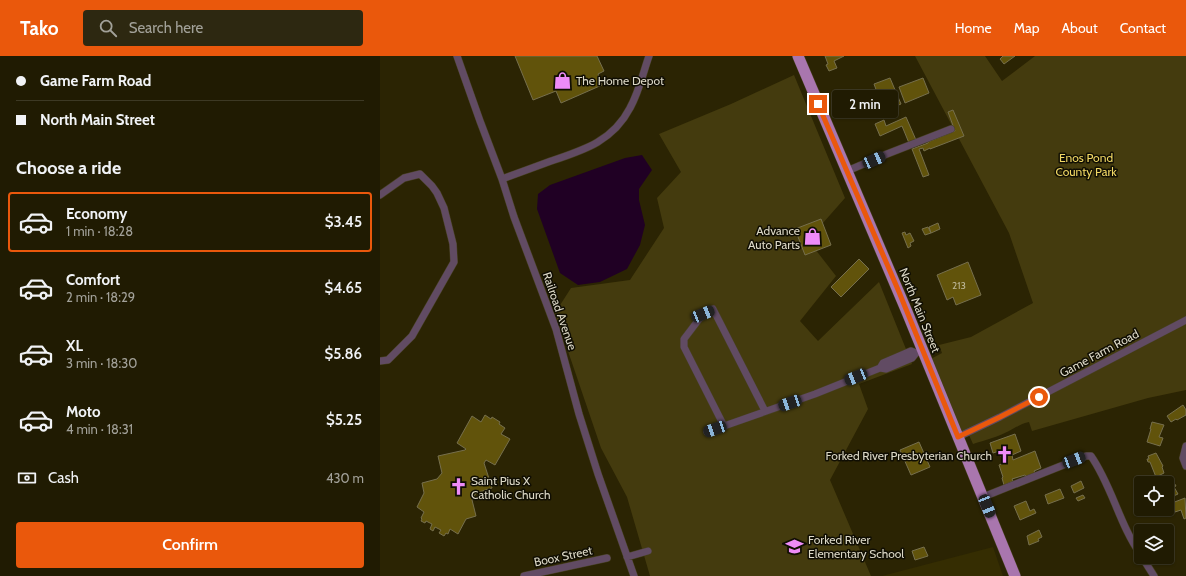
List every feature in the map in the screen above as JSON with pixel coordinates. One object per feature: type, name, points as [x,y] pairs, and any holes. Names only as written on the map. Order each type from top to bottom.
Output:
[{"type":"highway","name":"North Main Street","points":[[798,56],[897,288],[919,352],[958,437],[1015,576]]},
{"type":"street","name":"Railroad Avenue","points":[[457,56],[556,329],[579,414],[598,474],[634,576]]},
{"type":"street","points":[[502,179],[590,147],[609,134],[630,108],[635,98],[649,56]]},
{"type":"street","points":[[847,171],[951,129]]},
{"type":"street","points":[[380,195],[404,178],[420,174],[437,193],[444,208],[453,244],[454,262],[412,336],[388,360],[380,361]]},
{"type":"street","points":[[724,426],[684,348],[684,339],[703,314],[713,309],[765,411]]},
{"type":"street","name":"Game Farm Road","points":[[958,437],[1000,417],[1186,320]]},
{"type":"street","points":[[706,432],[815,394],[880,368],[884,363],[911,351],[919,352]]},
{"type":"street","points":[[1186,446],[1183,458],[1186,466]]},
{"type":"street","points":[[983,497],[1086,456],[1091,456],[1099,467],[1129,537],[1134,544]]},
{"type":"street","points":[[627,557],[648,551]]},
{"type":"street","name":"Boox Street","points":[[524,576],[606,558]]},
{"type":"street","points":[[1147,564],[1154,576]]},
{"type":"shaded area","points":[[642,155],[652,170],[639,189],[639,200],[645,225],[640,245],[627,269],[600,282],[578,285],[560,273],[537,209],[538,194],[550,185],[625,158]]},
{"type":"shaded area","points":[[993,547],[1003,576],[882,576]]},
{"type":"green space","name":"Enos Pond County Park","points":[[915,56],[985,56],[1002,81],[1035,56],[1186,56],[1186,390],[1148,398],[1032,431],[1029,422],[1000,435],[973,444],[969,435],[958,437],[927,361],[942,353],[939,345],[971,337],[1033,303],[1009,233]]},
{"type":"green space","points":[[794,75],[845,198],[808,240],[836,276],[800,321],[818,341],[879,282],[912,364],[859,384],[868,409],[830,480],[871,576],[650,576],[627,497],[601,448],[555,313],[571,288],[630,280],[664,228],[657,198],[681,172],[659,134],[731,104]]},
{"type":"building","name":"The Home Depot","points":[[515,56],[597,56],[604,71],[598,74],[602,85],[561,103],[556,91],[533,100]]},
{"type":"building","points":[[825,56],[844,56],[834,61],[837,68],[829,71],[826,65],[828,64]]},
{"type":"building","points":[[1003,56],[1015,56],[1004,64],[1000,59]]},
{"type":"building","points":[[890,78],[901,104],[884,111],[874,84]]},
{"type":"building","points":[[923,78],[929,93],[905,103],[899,87]]},
{"type":"building","points":[[953,110],[964,136],[924,151],[923,148],[919,149],[929,175],[923,177],[912,149],[955,131],[948,112]]},
{"type":"building","points":[[906,117],[916,140],[909,143],[902,126],[880,136],[875,124],[884,120],[886,126]]},
{"type":"building","name":"Advance Auto Parts","points":[[821,219],[831,245],[805,255],[795,229]]},
{"type":"building","points":[[938,223],[940,229],[931,233],[929,227]]},
{"type":"building","points":[[928,227],[931,233],[925,235],[922,229]]},
{"type":"building","points":[[905,232],[906,235],[910,233],[914,241],[910,243],[911,246],[908,248],[902,233]]},
{"type":"building","points":[[859,259],[869,269],[841,297],[831,287]]},
{"type":"building","points":[[968,262],[981,295],[956,305],[953,297],[947,300],[937,275]]},
{"type":"building","points":[[1183,405],[1186,410],[1186,415],[1171,422],[1167,416]]},
{"type":"building","points":[[485,415],[500,422],[499,424],[505,428],[501,434],[510,439],[495,465],[486,460],[484,463],[492,488],[476,493],[472,500],[476,516],[466,519],[458,534],[450,529],[448,534],[446,533],[444,536],[439,533],[441,530],[435,527],[433,531],[430,529],[432,524],[426,521],[425,523],[421,521],[424,512],[417,507],[424,493],[422,483],[437,479],[442,473],[438,456],[466,449],[457,443],[472,416],[481,422]]},
{"type":"building","points":[[1152,422],[1164,425],[1159,437],[1163,438],[1160,446],[1147,442]]},
{"type":"building","points":[[1015,434],[1021,451],[1012,455],[1013,460],[1035,451],[1041,468],[1034,471],[1035,473],[1012,479],[1013,481],[1004,485],[999,465],[1004,463],[999,451],[993,453],[990,443]]},
{"type":"building","points":[[919,442],[930,467],[911,475],[900,450]]},
{"type":"building","points":[[1156,453],[1163,466],[1164,473],[1156,476],[1150,462],[1148,462],[1148,456]]},
{"type":"building","points":[[1081,481],[1084,488],[1074,493],[1071,486]]},
{"type":"building","points":[[1174,487],[1178,494],[1174,496]]},
{"type":"building","points":[[1060,489],[1064,498],[1048,504],[1045,495]]},
{"type":"building","points":[[1083,495],[1085,498],[1078,501],[1076,498]]},
{"type":"building","points":[[1185,498],[1186,518],[1184,519],[1181,510],[1175,512],[1174,502]]},
{"type":"building","points":[[1026,501],[1030,511],[1034,509],[1036,513],[1020,520],[1014,506]]},
{"type":"building","points":[[1039,530],[1042,537],[1038,539],[1039,541],[1029,545],[1027,536]]},
{"type":"building","points":[[924,547],[928,556],[915,560],[912,551]]},
{"type":"place","name":"The Home Depot","points":[[563,80]]},
{"type":"place","name":"Advance Auto Parts","points":[[813,237]]},
{"type":"place","name":"Forked River Presbyterian Church","points":[[1005,455]]},
{"type":"place","name":"Saint Pius X Catholic Church","points":[[458,487]]},
{"type":"place","name":"Forked River Elementary School","points":[[795,546]]},
{"type":"route","points":[[818,104],[899,292],[958,437],[1039,397]]}]
